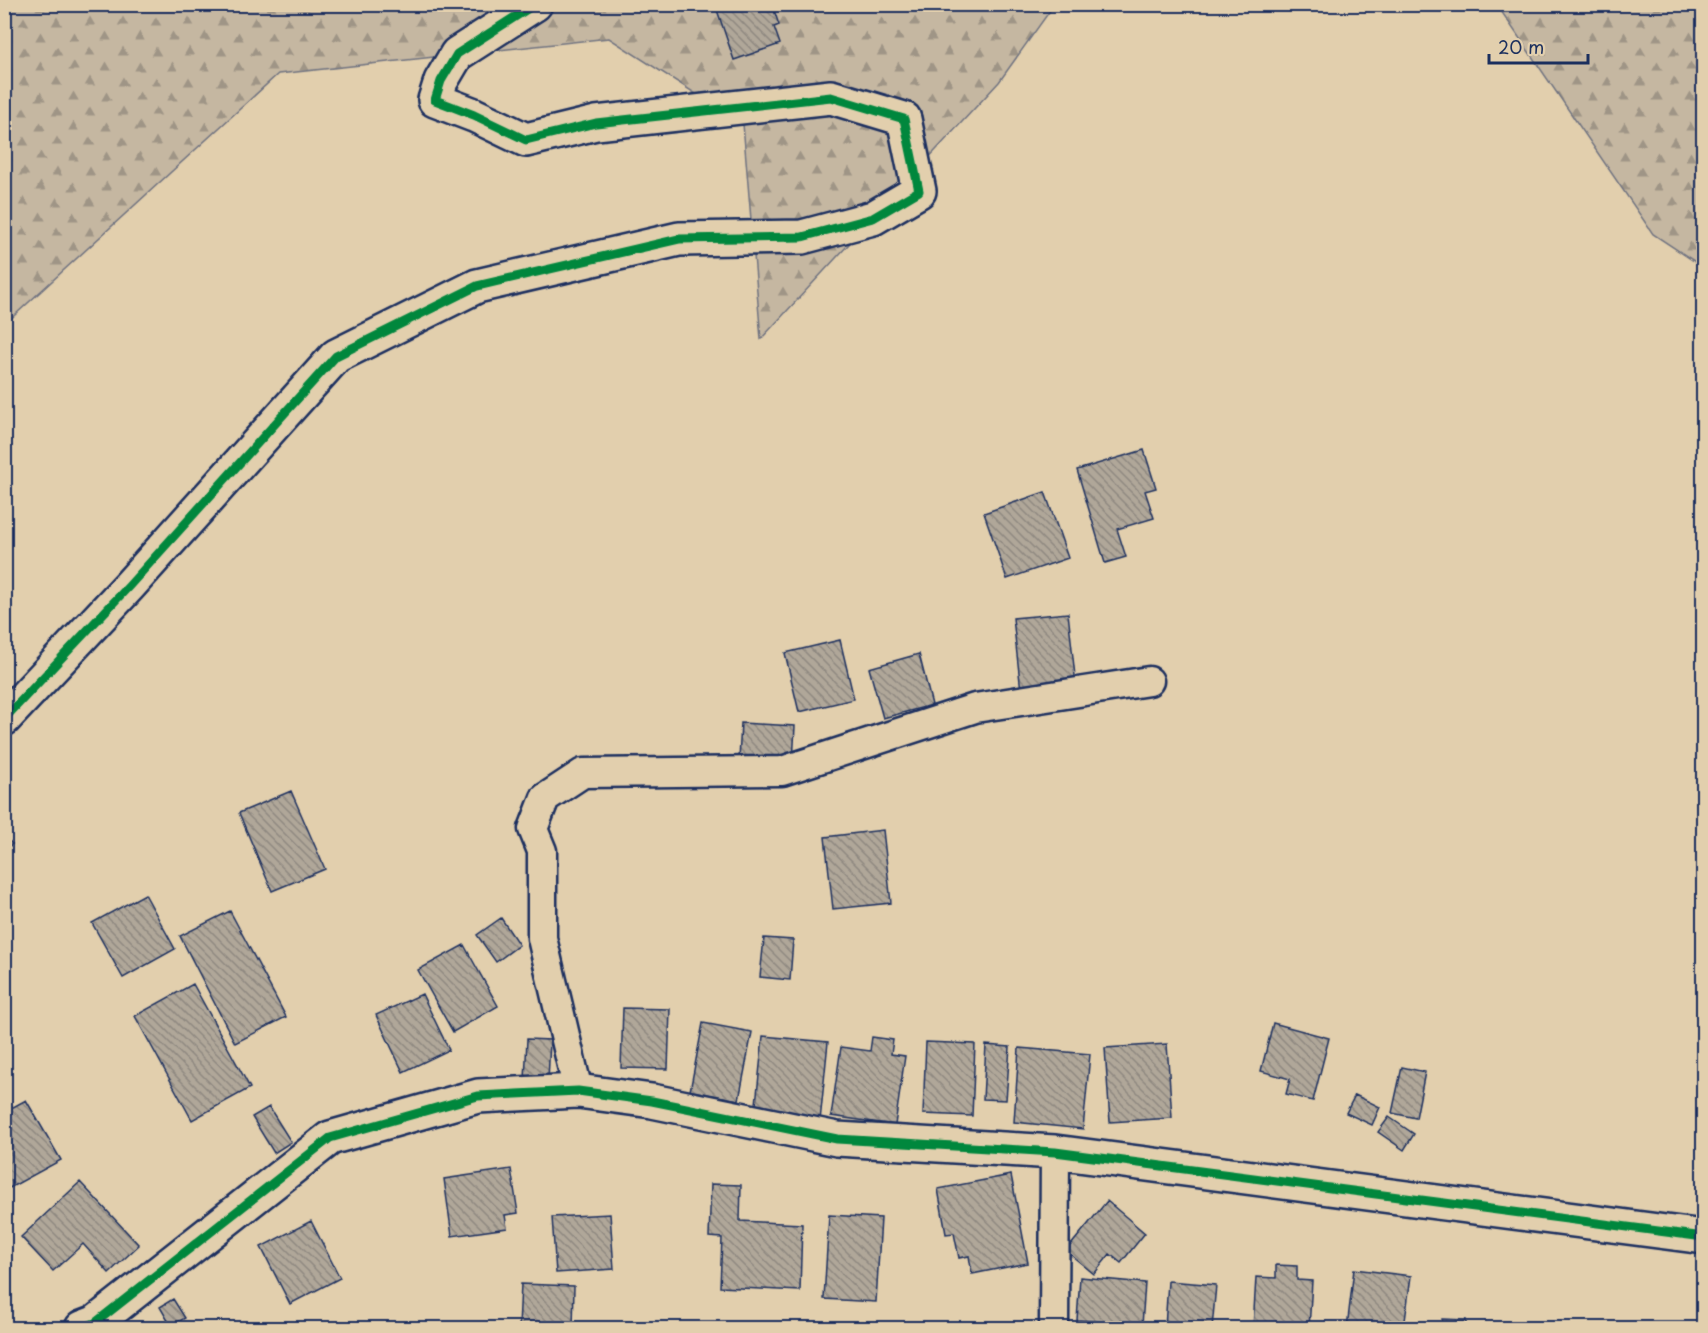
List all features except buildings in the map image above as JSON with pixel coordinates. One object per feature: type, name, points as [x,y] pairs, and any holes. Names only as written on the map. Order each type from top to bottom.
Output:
[{"type":"street","points":[[4,719],[122,595],[336,356],[477,286],[679,239],[802,237],[873,218],[919,191],[904,119],[831,97],[596,123],[526,140],[474,115],[435,100],[441,81],[457,54],[514,4]]},
{"type":"street","points":[[457,54],[535,4]]},
{"type":"street","points":[[579,1091],[542,938],[542,851],[533,829],[545,798],[583,773],[782,771],[975,708],[1149,681]]},
{"type":"street","points":[[82,1329],[95,1323],[330,1138],[478,1096],[579,1091],[652,1101],[837,1139],[1055,1152],[1704,1237]]},
{"type":"street","points":[[1054,1329],[1055,1152]]},
{"type":"green space","points":[[5,5],[1054,5],[999,82],[761,339],[743,124],[609,38],[278,74],[5,324]]},
{"type":"green space","points":[[1497,5],[1703,5],[1703,267],[1653,234]]},
{"type":"cycle path","points":[[4,719],[129,586],[336,356],[477,286],[679,239],[802,237],[873,218],[919,191],[904,119],[831,97],[596,123],[526,140],[474,115],[435,100],[441,81],[457,54],[535,4]]},
{"type":"cycle path","points":[[82,1328],[95,1323],[330,1138],[478,1096],[578,1091],[652,1101],[837,1139],[1055,1152],[1704,1237]]}]
